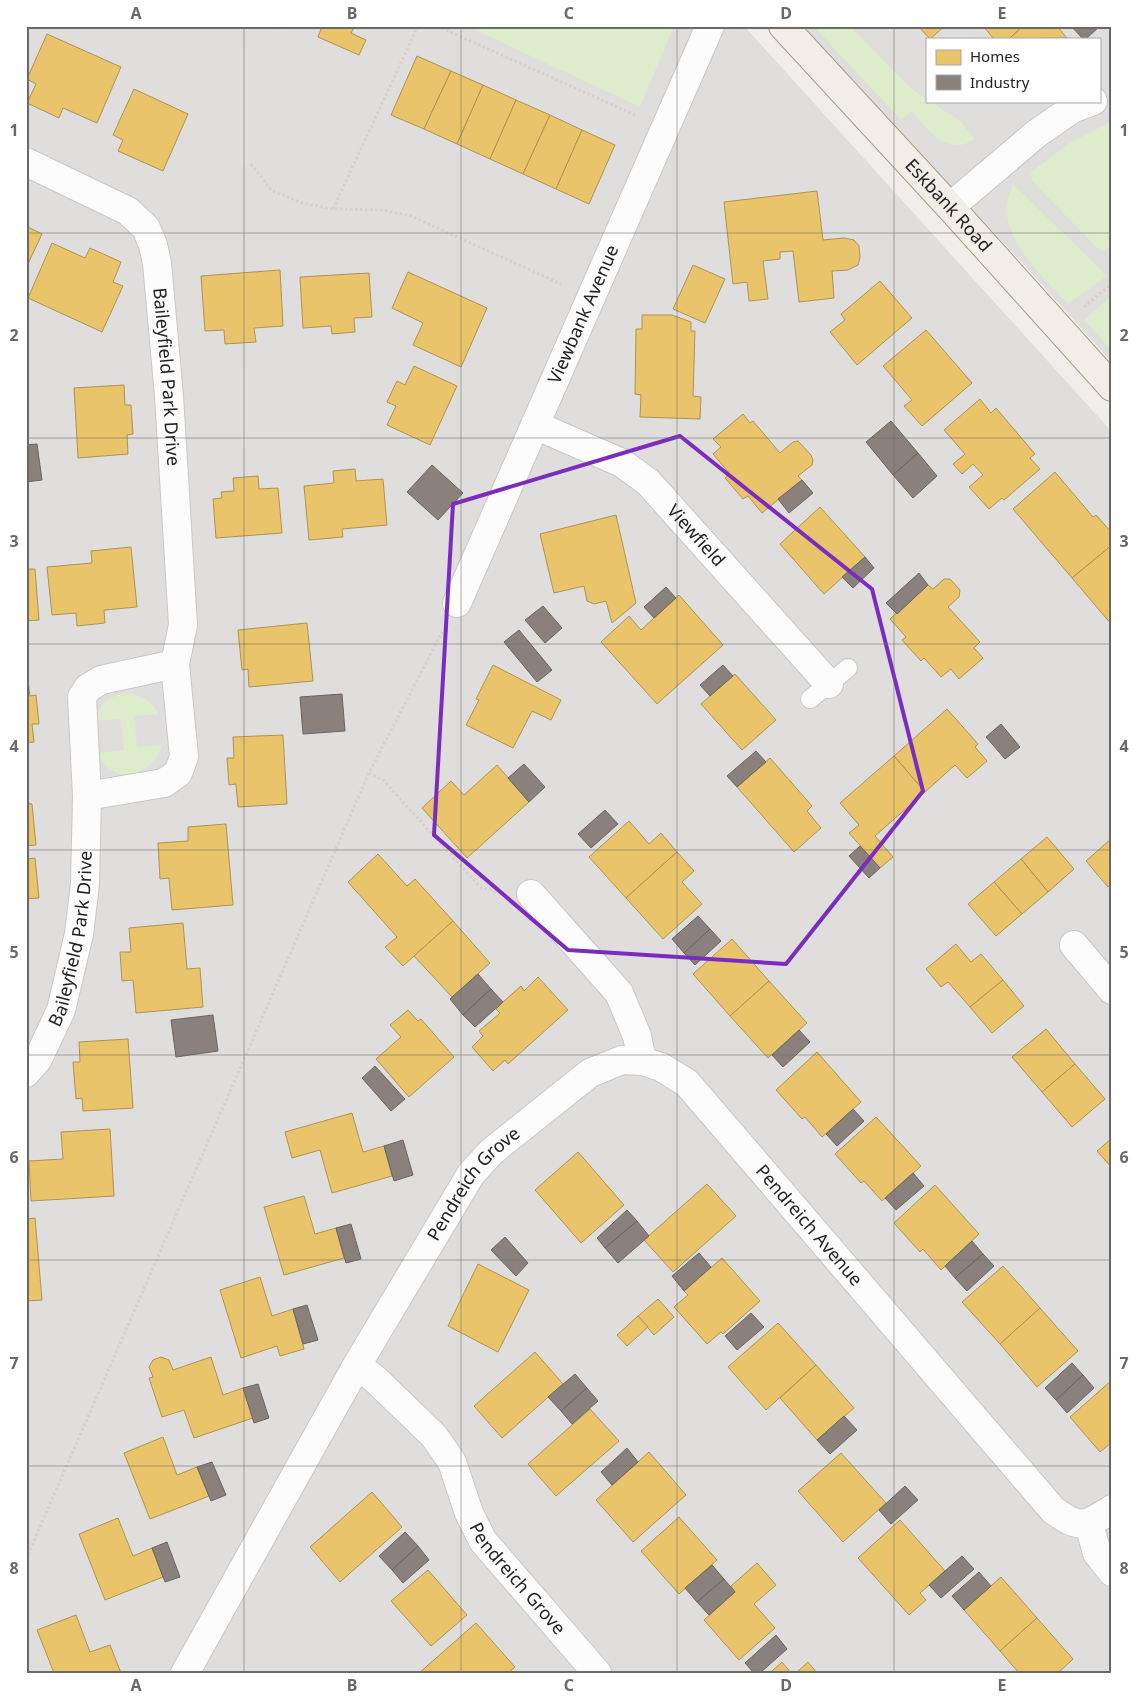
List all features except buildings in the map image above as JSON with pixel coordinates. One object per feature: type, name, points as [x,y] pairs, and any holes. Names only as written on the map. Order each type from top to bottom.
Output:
[{"type":"main road","name":"Eskbank Road","points":[[782,26],[950,207],[1112,388]]},
{"type":"street","name":"Viewbank Avenue","points":[[457,603],[710,26]]},
{"type":"street","points":[[1100,99],[1112,94]]},
{"type":"street","points":[[950,207],[1036,134],[1072,109],[1090,102]]},
{"type":"street","name":"Baileyfield Park Drive","points":[[26,162],[128,210],[146,228],[157,262],[169,396],[183,625],[175,664],[184,757],[178,773],[164,783],[86,796]]},
{"type":"street","name":"Viewfield","points":[[535,425],[622,462],[648,482],[829,684]]},
{"type":"street","name":"Baileyfield Park Drive","points":[[26,1073],[38,1059],[61,1010],[79,934],[84,884],[86,796],[82,697],[88,688],[101,680],[175,664]]},
{"type":"street","points":[[530,894],[619,993],[638,1036],[642,1061]]},
{"type":"street","points":[[1074,945],[1112,990]]},
{"type":"street","name":"Pendreich Grove","points":[[185,1673],[357,1365],[471,1174],[491,1152],[590,1073],[622,1060],[642,1061]]},
{"type":"street","name":"Pendreich Avenue","points":[[642,1061],[661,1067],[688,1083],[1054,1510],[1069,1522],[1089,1524]]},
{"type":"street","name":"Pendreich Grove","points":[[357,1365],[376,1380],[434,1436],[452,1462],[469,1513],[483,1541],[597,1673]]},
{"type":"street","points":[[1112,1508],[1089,1524],[1097,1553],[1112,1572]]},
{"type":"path","points":[[333,209],[418,26]]},
{"type":"path","points":[[437,26],[665,129]]},
{"type":"path","points":[[251,164],[271,190],[302,203],[333,209],[383,210],[411,216],[591,297]]},
{"type":"path","points":[[26,1559],[369,773],[457,603]]},
{"type":"path","points":[[369,773],[383,780],[481,888],[530,894]]},
{"type":"highlighted area","points":[[680,436],[872,589],[923,791],[786,964],[568,950],[434,835],[453,504]]},
{"type":"shaded area","points":[[26,26],[744,26],[1112,432],[1112,1673],[26,1673]]},
{"type":"shaded area","points":[[274,26],[282,26],[359,61],[344,93],[371,106],[327,203],[244,165],[235,169],[191,150],[238,45],[261,56]]},
{"type":"shaded area","points":[[800,26],[1112,26],[1112,362],[1015,255]]},
{"type":"shaded area","points":[[354,359],[360,439],[242,448],[236,368]]},
{"type":"green space","points":[[467,26],[674,26],[640,107]]},
{"type":"green space","points":[[813,26],[850,26],[913,90],[926,98],[926,102],[932,102],[960,121],[975,139],[962,145],[938,139],[912,111],[901,120]]},
{"type":"green space","points":[[1112,121],[1110,245],[1104,251],[1096,247],[1032,181],[1031,172],[1070,143]]},
{"type":"green space","points":[[1013,184],[1107,276],[1068,304],[1028,260],[1013,235],[1008,222],[1006,207]]},
{"type":"green space","points":[[1112,295],[1112,351],[1084,320]]},
{"type":"green space","points":[[126,693],[146,699],[159,714],[134,716],[137,747],[162,745],[150,765],[132,774],[122,774],[113,770],[104,764],[97,753],[124,750],[121,719],[93,721],[105,702]]}]
